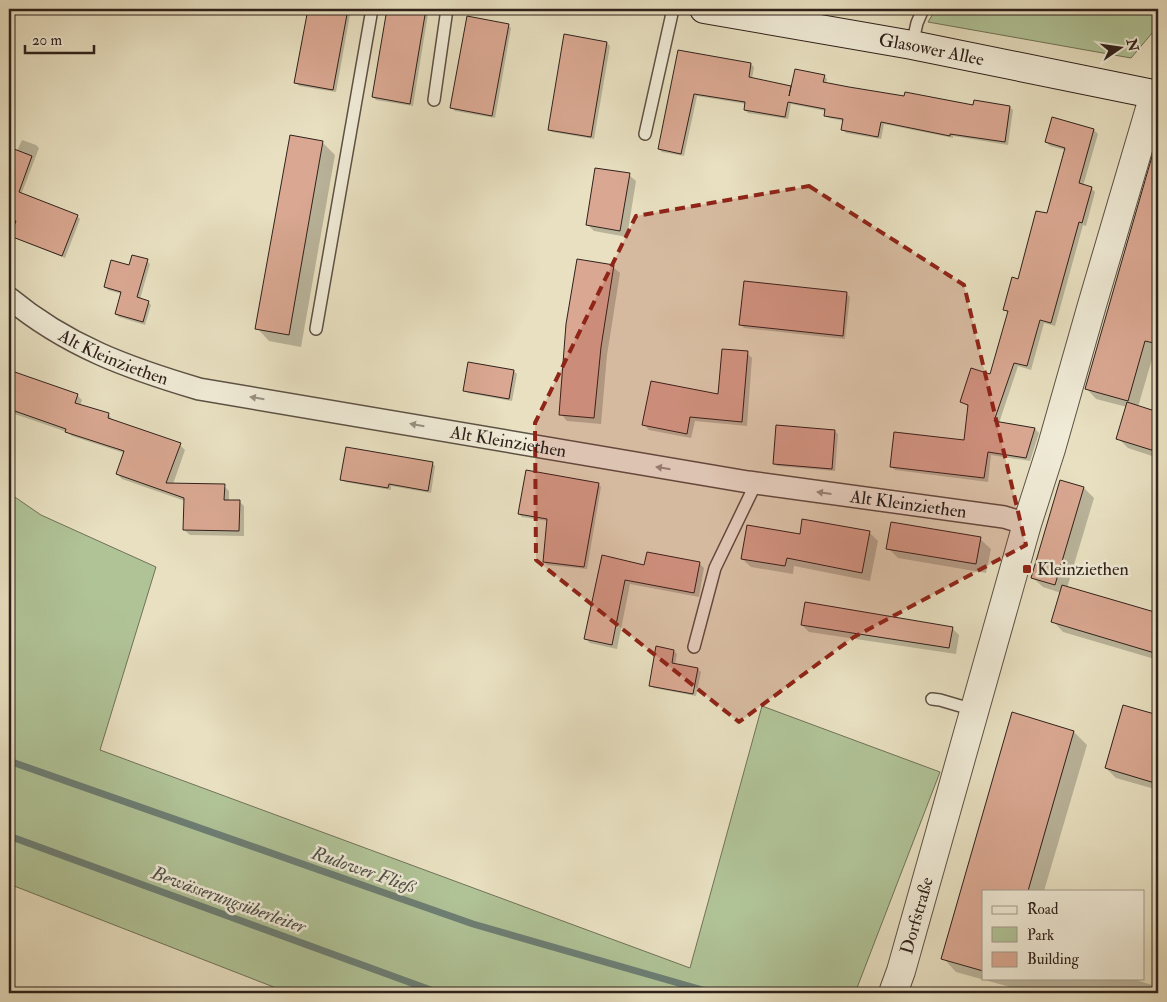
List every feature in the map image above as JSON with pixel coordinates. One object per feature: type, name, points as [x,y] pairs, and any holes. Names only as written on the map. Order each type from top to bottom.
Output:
[{"type":"street","name":"Glasower Allee","points":[[704,9],[1157,91]]},
{"type":"street","points":[[974,710],[1027,524],[1054,440],[1157,91]]},
{"type":"street","name":"Alt Kleinziethen","points":[[9,298],[39,321],[71,341],[117,362],[199,389],[756,483],[1004,517],[1027,524]]},
{"type":"street","name":"Dorfstraße","points":[[893,993],[901,971],[974,710]]},
{"type":"lane","points":[[316,329],[372,9]]},
{"type":"lane","points":[[434,100],[447,9]]},
{"type":"lane","points":[[645,134],[673,9]]},
{"type":"lane","points":[[912,46],[917,23],[923,9]]},
{"type":"lane","points":[[694,647],[714,568],[756,483]]},
{"type":"lane","points":[[932,700],[940,700],[974,710]]},
{"type":"highlighted area","points":[[809,186],[964,285],[1026,545],[854,637],[739,722],[536,560],[535,423],[636,216]]},
{"type":"green space","points":[[936,9],[1158,9],[1158,26],[1131,58],[928,22]]},
{"type":"green space","points":[[9,493],[41,515],[156,567],[100,750],[690,968],[762,706],[940,772],[855,993],[289,993],[9,884]]},
{"type":"building","points":[[308,9],[348,9],[333,90],[294,83]]},
{"type":"building","points":[[387,9],[426,9],[410,104],[372,97]]},
{"type":"building","points":[[467,16],[509,24],[492,116],[450,108]]},
{"type":"building","points":[[564,34],[607,42],[591,137],[548,130]]},
{"type":"building","points":[[678,50],[751,63],[749,77],[791,86],[789,96],[795,69],[825,75],[823,82],[849,87],[904,96],[905,92],[973,105],[974,100],[1010,106],[1005,142],[950,134],[950,136],[881,122],[878,137],[841,130],[843,119],[824,116],[825,109],[788,102],[785,117],[744,110],[745,102],[694,94],[681,154],[658,149]]},
{"type":"building","points":[[1052,117],[1094,129],[1079,183],[1092,187],[1082,223],[1079,222],[1051,323],[1040,320],[1027,366],[1014,363],[994,421],[1035,428],[1026,458],[988,452],[984,478],[890,467],[894,432],[964,440],[968,405],[960,402],[971,368],[990,374],[1008,311],[1003,310],[1012,277],[1018,279],[1036,211],[1047,213],[1065,148],[1045,142]]},
{"type":"building","points":[[290,135],[323,141],[289,335],[255,329]]},
{"type":"building","points":[[9,147],[32,156],[19,192],[78,215],[62,256],[10,236],[16,221],[9,218]]},
{"type":"building","points":[[1153,153],[1158,153],[1158,344],[1145,341],[1128,401],[1085,389]]},
{"type":"building","points":[[595,168],[630,173],[620,231],[586,225]]},
{"type":"building","points":[[132,255],[148,259],[137,297],[149,301],[143,322],[115,314],[121,292],[104,287],[111,260],[129,265]]},
{"type":"building","points":[[577,259],[614,265],[601,347],[594,418],[559,415],[566,324]]},
{"type":"building","points":[[744,281],[847,292],[843,336],[739,325]]},
{"type":"building","points":[[722,349],[748,351],[742,422],[690,417],[687,434],[642,425],[651,381],[718,394]]},
{"type":"building","points":[[468,362],[514,370],[509,399],[463,391]]},
{"type":"building","points":[[9,370],[78,394],[75,403],[109,413],[108,418],[181,443],[166,483],[225,484],[224,500],[240,500],[239,531],[183,530],[184,498],[116,474],[124,451],[65,432],[66,429],[9,409]]},
{"type":"building","points":[[1127,402],[1158,412],[1158,452],[1116,439]]},
{"type":"building","points":[[776,425],[835,430],[832,469],[773,464]]},
{"type":"building","points":[[346,447],[433,462],[428,491],[389,484],[388,488],[340,480]]},
{"type":"building","points":[[526,470],[599,483],[584,567],[543,562],[547,519],[518,514]]},
{"type":"building","points":[[1060,480],[1084,487],[1055,585],[1031,578]]},
{"type":"building","points":[[802,519],[870,531],[862,573],[787,558],[785,566],[741,559],[747,525],[800,534]]},
{"type":"building","points":[[891,522],[981,537],[976,564],[886,549]]},
{"type":"building","points":[[647,552],[700,562],[694,593],[625,580],[612,645],[584,639],[602,555],[644,565]]},
{"type":"building","points":[[1062,585],[1158,613],[1158,654],[1051,622]]},
{"type":"building","points":[[805,602],[953,627],[949,648],[801,625]]},
{"type":"building","points":[[656,646],[674,650],[672,663],[698,668],[693,694],[649,686]]},
{"type":"building","points":[[1123,705],[1158,715],[1158,784],[1105,768]]},
{"type":"building","points":[[1012,712],[1074,731],[1028,890],[982,890],[982,971],[941,959]]},
{"type":"waterway","name":"Rudower Fließ","points":[[9,761],[473,924],[713,993]]},
{"type":"waterway","name":"Bewässerungsüberleiter","points":[[9,836],[439,993]]},
{"type":"place","name":"Kleinziethen","points":[[1027,569]]}]
